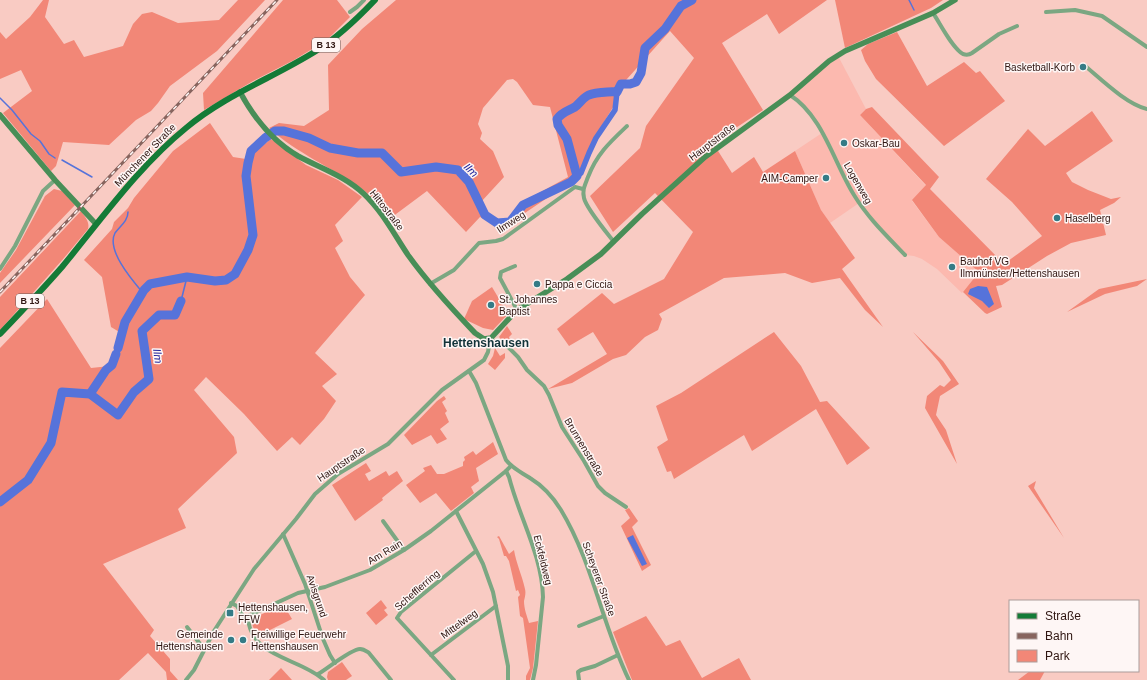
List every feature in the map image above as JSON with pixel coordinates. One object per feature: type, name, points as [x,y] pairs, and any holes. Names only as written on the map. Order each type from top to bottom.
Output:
[{"type":"main road","name":"Münchener Straße","points":[[0,334],[60,269],[143,169],[185,128],[207,112],[240,92],[316,51],[338,35],[375,0]]},
{"type":"street","points":[[350,12],[364,0]]},
{"type":"street","name":"Hauptstraße","points":[[186,680],[194,670],[204,649],[231,603],[254,569],[312,498],[328,482],[388,444],[442,390],[480,364],[486,357],[489,346],[488,339],[494,336],[508,319],[518,310],[567,279],[601,254],[659,198],[705,157],[790,95],[820,68],[844,51],[933,13],[955,0]]},
{"type":"street","points":[[1046,12],[1075,10],[1102,16],[1147,47]]},
{"type":"street","points":[[933,13],[957,48],[964,54],[968,55],[999,34],[1018,26]]},
{"type":"street","points":[[1084,65],[1129,102],[1147,109]]},
{"type":"street","name":"Hittostraße","points":[[240,92],[255,117],[277,140],[297,155],[353,185],[364,194],[384,218],[430,284],[475,333],[480,337],[488,339]]},
{"type":"street","name":"Logenweg","points":[[790,95],[799,101],[817,124],[847,182],[867,214],[905,255]]},
{"type":"street","points":[[0,115],[55,180],[96,224]]},
{"type":"street","points":[[614,242],[586,203],[583,196],[583,189],[592,166],[602,151],[627,126]]},
{"type":"street","points":[[0,269],[22,233],[43,191],[55,180]]},
{"type":"street","name":"Ilmweg","points":[[430,284],[454,270],[479,243],[496,241],[503,238],[575,187],[583,189]]},
{"type":"street","points":[[515,266],[501,272],[500,278],[518,310]]},
{"type":"street","name":"Brunnenstraße","points":[[488,339],[506,346],[544,386],[564,432],[584,461],[598,486],[605,493],[626,507]]},
{"type":"street","name":"Scheyerer Straße","points":[[469,371],[476,383],[502,452],[511,466],[544,488],[554,499],[561,511],[584,556],[618,655],[629,680]]},
{"type":"street","name":"Am Rain","points":[[248,616],[298,593],[325,587],[359,575],[404,550],[456,512],[511,466]]},
{"type":"street","name":"Eckfeldweg","points":[[506,471],[537,560],[542,585],[543,597],[533,680]]},
{"type":"street","points":[[456,512],[488,575],[508,666],[508,680]]},
{"type":"street","points":[[383,521],[404,550]]},
{"type":"street","name":"Avisgrund","points":[[283,534],[298,565],[323,639],[335,663]]},
{"type":"street","name":"Schefflerring","points":[[454,680],[397,618],[401,612],[476,551]]},
{"type":"street","points":[[231,603],[237,606],[243,616],[248,616],[249,627],[255,638],[262,646],[271,652],[318,674],[324,680]]},
{"type":"street","name":"Mittelweg","points":[[431,655],[496,606]]},
{"type":"street","points":[[579,626],[604,616]]},
{"type":"street","points":[[187,627],[204,649]]},
{"type":"street","points":[[318,674],[355,650],[360,649],[365,650],[391,680]]},
{"type":"street","points":[[579,680],[579,671],[618,655]]},
{"type":"shaded area","points":[[837,54],[866,109],[860,115],[926,186],[912,201],[939,237],[979,272],[962,293],[937,269],[922,259],[905,255],[859,203],[830,223],[821,210],[795,151],[822,133],[811,115],[790,95],[807,80],[806,77]]},
{"type":"green space","points":[[43,0],[49,0],[45,17],[64,44],[74,40],[84,57],[123,46],[133,24],[142,14],[152,12],[178,23],[219,20],[238,0],[265,0],[217,51],[170,86],[151,111],[136,120],[109,145],[63,142],[56,166],[51,171],[3,113],[32,91],[21,70],[0,79],[0,32],[6,39],[30,17]]},
{"type":"green space","points":[[283,0],[337,0],[350,17],[327,40],[204,110],[203,93]]},
{"type":"green space","points":[[396,0],[827,0],[779,34],[767,14],[722,43],[763,110],[713,143],[732,173],[754,157],[763,172],[795,151],[821,210],[855,258],[842,269],[883,327],[865,310],[840,278],[812,283],[785,273],[724,278],[659,314],[662,319],[658,330],[645,337],[626,355],[613,359],[572,383],[548,389],[607,354],[593,332],[569,346],[557,329],[602,293],[614,304],[664,279],[693,232],[655,193],[613,232],[590,196],[640,148],[646,126],[694,58],[670,31],[618,89],[615,104],[596,135],[578,177],[503,228],[480,217],[466,232],[427,191],[388,220],[367,193],[361,188],[303,153],[269,128],[279,123],[304,126],[329,110],[328,65],[362,29]],"holes":[[[513,79],[517,82],[533,105],[550,107],[568,177],[519,204],[508,219],[500,221],[485,211],[481,202],[504,177],[493,151],[480,139],[482,133],[478,124],[483,108],[507,80]]]},
{"type":"green space","points":[[835,0],[943,0],[931,8],[845,48]]},
{"type":"green space","points":[[897,32],[927,86],[964,62],[976,73],[980,71],[1005,101],[944,146],[876,79],[865,61],[861,50],[868,44]]},
{"type":"green space","points":[[872,107],[939,177],[930,189],[1004,264],[1042,236],[1012,202],[986,179],[1028,129],[1045,146],[1092,111],[1113,141],[1066,173],[1072,182],[1088,190],[1111,199],[1121,197],[1114,203],[1100,210],[1106,235],[1071,243],[1047,256],[1002,285],[996,286],[1002,307],[987,314],[985,313],[963,292],[979,272],[939,237],[912,200],[926,185],[860,115],[866,109]]},
{"type":"green space","points":[[210,123],[233,157],[246,159],[271,139],[306,165],[338,180],[362,197],[335,225],[343,241],[335,248],[350,277],[365,295],[315,353],[337,374],[322,386],[336,401],[324,419],[300,445],[292,437],[277,451],[244,414],[206,377],[194,390],[234,437],[237,453],[178,509],[186,528],[103,564],[154,630],[150,636],[170,659],[170,671],[178,680],[167,680],[166,672],[148,653],[119,680],[0,680],[0,348],[47,299],[91,368],[110,366],[121,333],[111,327],[102,277],[84,260],[112,229],[114,222],[128,208],[134,198],[173,151]]},
{"type":"green space","points":[[54,189],[62,191],[75,205],[0,283],[0,273],[16,250],[45,196]]},
{"type":"green space","points":[[81,211],[88,222],[88,229],[0,330],[0,297]]},
{"type":"green space","points":[[1147,279],[1137,286],[1105,294],[1067,312],[1099,289]]},
{"type":"green space","points":[[492,287],[508,314],[493,330],[483,328],[464,319],[472,301]]},
{"type":"green space","points":[[507,326],[512,334],[509,337],[510,340],[506,344],[499,337]]},
{"type":"green space","points":[[774,332],[801,366],[820,402],[827,401],[870,448],[847,465],[816,409],[752,451],[744,435],[674,479],[671,471],[667,472],[657,447],[668,440],[656,406],[681,393]]},
{"type":"green space","points":[[913,332],[943,361],[959,384],[940,396],[936,415],[946,430],[957,464],[925,408],[927,396],[940,385],[944,387],[951,380],[939,362]]},
{"type":"green space","points":[[495,348],[500,356],[505,353],[505,358],[495,370],[488,364],[493,356]]},
{"type":"green space","points":[[444,396],[446,399],[442,402],[447,411],[445,413],[449,422],[440,429],[447,439],[437,444],[431,435],[412,445],[404,435],[437,401]]},
{"type":"green space","points":[[493,442],[498,454],[476,468],[479,481],[471,487],[474,493],[451,511],[436,493],[420,503],[406,485],[425,471],[423,468],[431,465],[437,474],[444,474],[463,466],[463,462],[465,460],[464,457],[473,451],[476,455]]},
{"type":"green space","points":[[366,463],[371,471],[365,474],[369,481],[386,471],[389,476],[397,471],[403,481],[382,498],[383,500],[355,521],[332,485]]},
{"type":"green space","points":[[1036,481],[1034,488],[1064,538],[1028,486]]},
{"type":"green space","points":[[629,508],[638,521],[632,527],[651,565],[642,571],[621,526],[630,518],[625,510]]},
{"type":"green space","points":[[499,536],[509,554],[514,550],[525,589],[524,604],[529,623],[538,621],[533,668],[530,680],[526,680],[526,676],[530,668],[523,618],[520,616],[518,597],[520,595],[518,590],[516,591],[509,561],[506,556],[504,556],[497,537]]},
{"type":"green space","points":[[381,600],[387,608],[384,610],[388,615],[376,625],[366,613]]},
{"type":"green space","points":[[283,604],[292,619],[258,636],[253,626],[254,619]]},
{"type":"green space","points":[[646,616],[666,646],[680,640],[702,678],[739,658],[751,680],[632,680],[613,632]]},
{"type":"green space","points":[[342,662],[352,676],[346,680],[328,680],[328,672]]},
{"type":"green space","points":[[281,668],[292,680],[269,680]]},
{"type":"green space","points":[[1029,672],[1044,672],[1040,680],[1018,680]]},
{"type":"water","points":[[978,286],[987,287],[994,304],[989,308],[982,301],[968,294],[970,289]]},
{"type":"water","points":[[633,535],[647,564],[642,566],[627,538]]},
{"type":"waterway","name":"Ilm","points":[[118,348],[125,322],[144,290],[150,284],[187,277],[215,281],[226,280],[235,274],[248,250],[253,235],[246,176],[251,151],[275,131],[284,131],[309,138],[330,148],[358,153],[382,153],[401,172],[436,167],[458,170],[469,182],[485,215],[497,223],[510,222],[523,205],[571,182],[577,176],[567,139],[558,125],[557,119],[589,95],[601,92],[617,92],[621,84],[636,82],[641,73],[645,48],[665,29],[681,6],[692,0]]},
{"type":"waterway","points":[[909,0],[914,10]]},
{"type":"waterway","points":[[577,176],[581,173],[596,138],[615,110],[617,92]]},
{"type":"waterway","points":[[0,98],[12,110],[31,134],[40,141],[49,154],[55,158]]},
{"type":"waterway","points":[[62,160],[92,177]]},
{"type":"waterway","points":[[128,212],[125,221],[115,233],[113,240],[114,248],[122,264],[143,293]]},
{"type":"waterway","name":"Ilm","points":[[181,301],[187,277]]},
{"type":"waterway","name":"Ilm","points":[[0,502],[28,480],[51,443],[62,392],[90,394],[118,415],[134,392],[149,379],[142,331],[159,315],[175,315],[181,301]]},
{"type":"waterway","name":"Ilm","points":[[90,394],[106,370],[112,365],[116,354]]},
{"type":"railway","points":[[0,292],[277,0]]},
{"type":"place","name":"Basketball-Korb","points":[[1083,67]]},
{"type":"place","name":"Oskar-Bau","points":[[844,143]]},
{"type":"place","name":"AIM-Camper","points":[[826,178]]},
{"type":"place","name":"Haselberg","points":[[1057,218]]},
{"type":"place","name":"Bauhof VG Ilmmünster/Hettenshausen","points":[[952,267]]},
{"type":"place","name":"Pappa e Ciccia","points":[[537,284]]},
{"type":"place","name":"St. Johannes Baptist","points":[[491,305]]},
{"type":"place","name":"Hettenshausen, FFW","points":[[230,613]]},
{"type":"place","name":"Gemeinde Hettenshausen","points":[[231,640]]},
{"type":"place","name":"Freiwillige Feuerwehr Hettenshausen","points":[[243,640]]},
{"type":"district","name":"Hettenshausen","points":[[486,343]]}]
